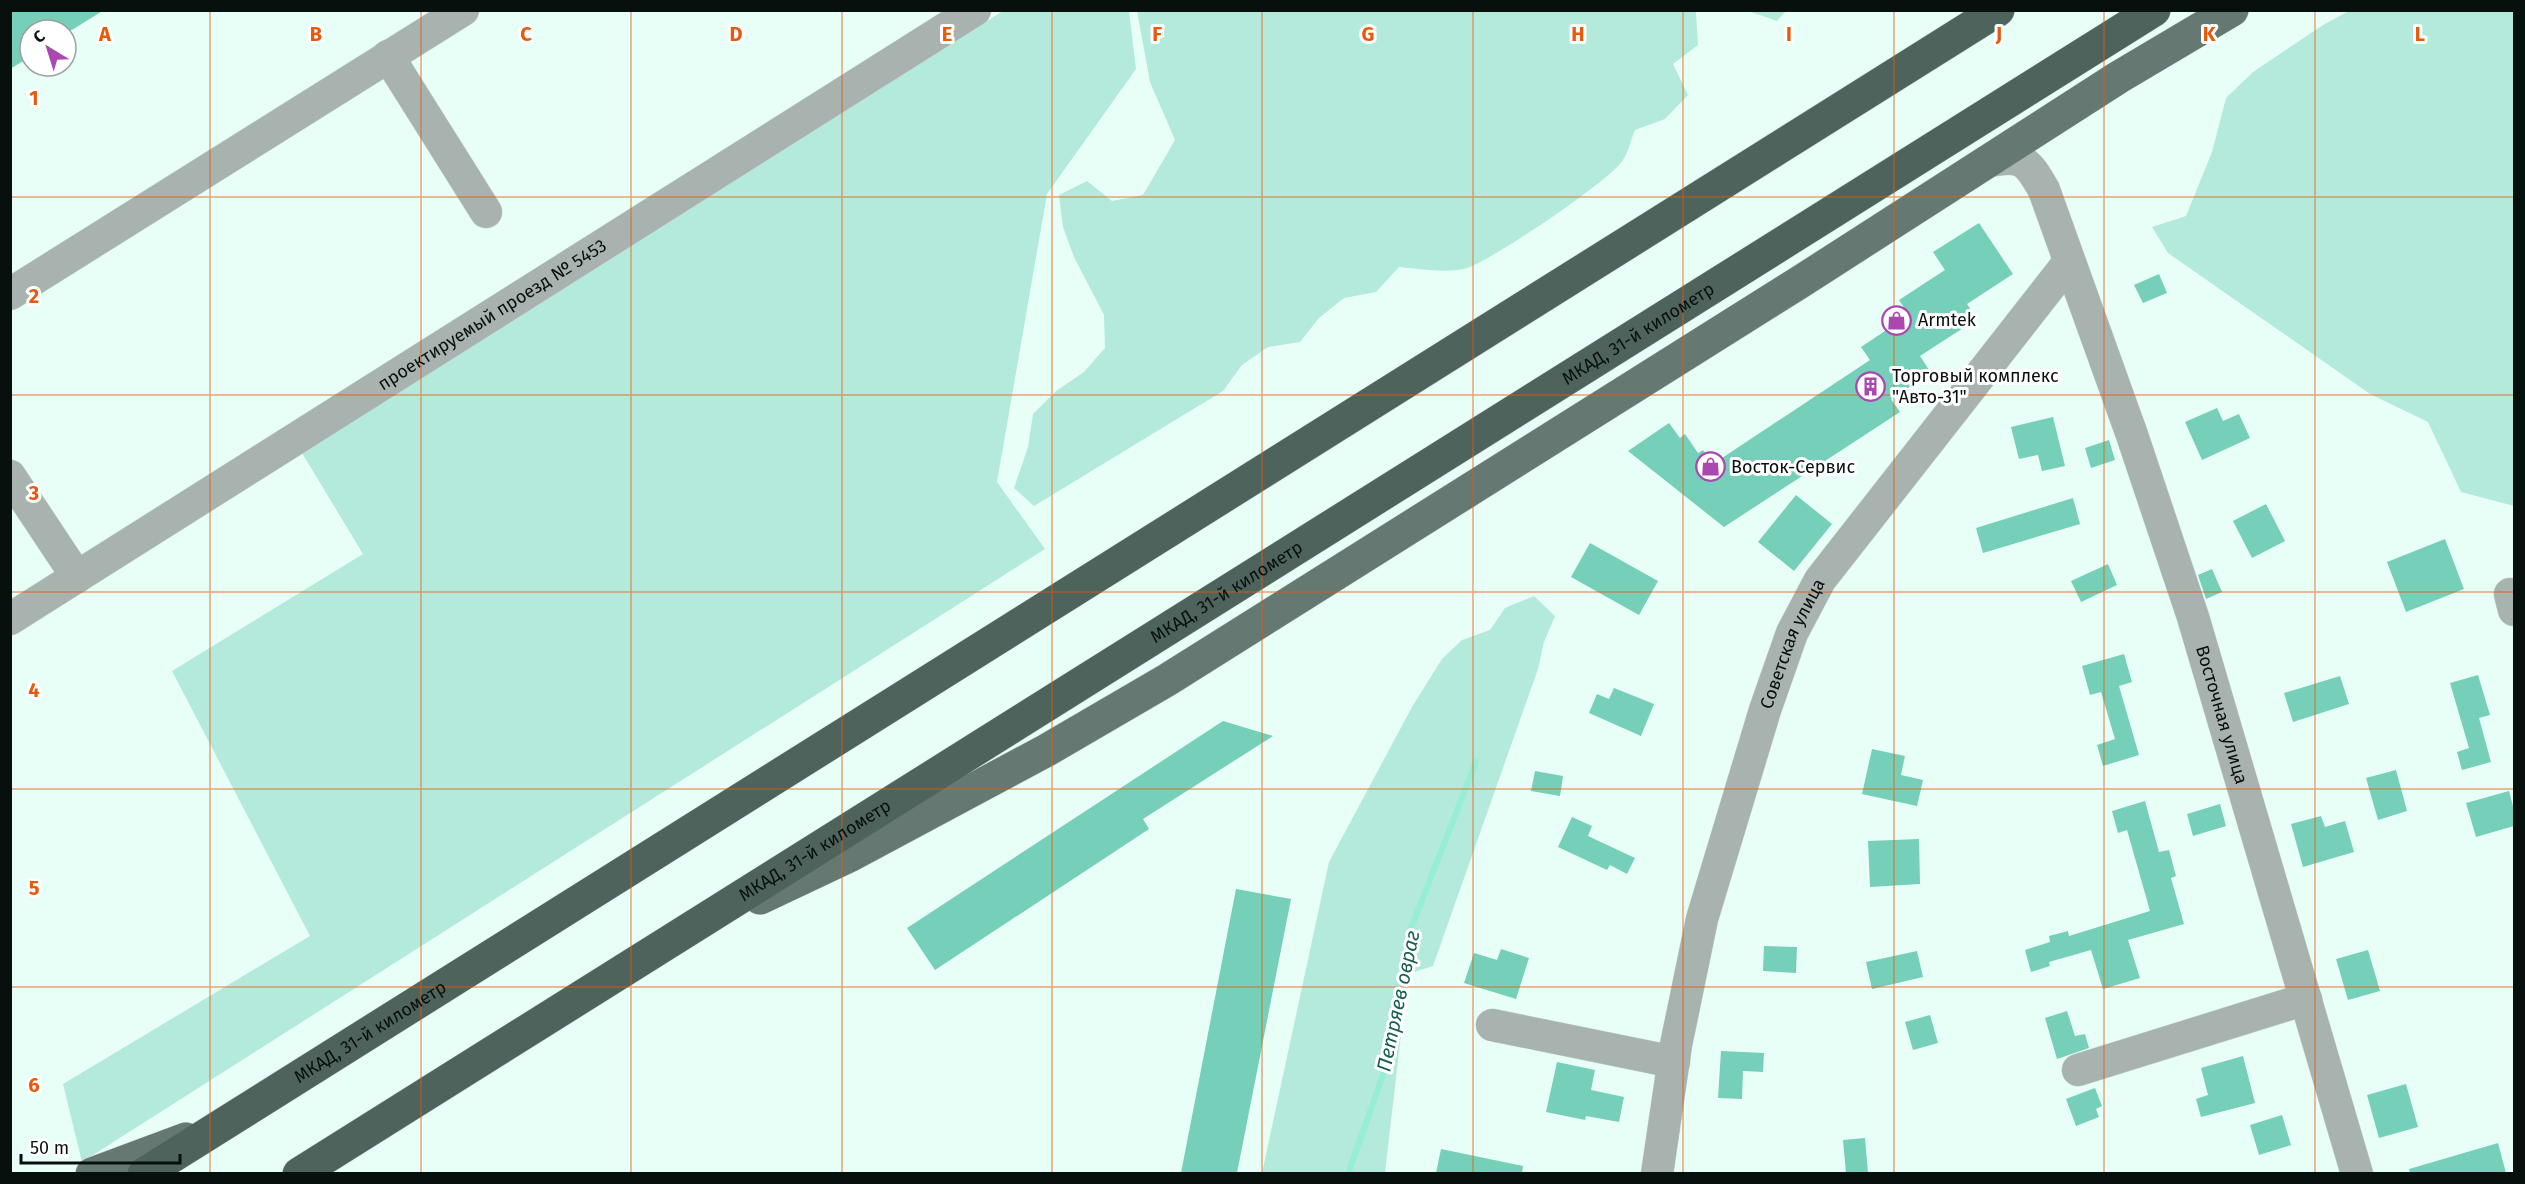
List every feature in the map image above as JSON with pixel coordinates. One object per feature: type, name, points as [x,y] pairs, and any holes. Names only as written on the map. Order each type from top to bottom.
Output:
[{"type":"highway","name":"МКАД, 31-й километр","points":[[144,1173],[1998,10]]},
{"type":"highway","name":"МКАД, 31-й километр","points":[[299,1173],[2154,10]]},
{"type":"main road","points":[[671,940],[851,855],[1047,750],[1167,680],[2073,106],[2232,10]]},
{"type":"main road","points":[[327,1173],[549,1017]]},
{"type":"main road","points":[[93,1173],[226,1123]]},
{"type":"street","points":[[10,294],[463,10]]},
{"type":"street","name":"проектируемый проезд № 5453","points":[[14,609],[77,577],[975,10]]},
{"type":"street","points":[[388,56],[486,212]]},
{"type":"street","points":[[2069,262],[2044,190],[2040,163],[2044,147],[2055,128],[2073,106]]},
{"type":"street","points":[[1986,162],[2007,158],[2021,160],[2031,168],[2044,190]]},
{"type":"street","name":"Восточная улица","points":[[2069,262],[2132,435],[2193,618],[2357,1173]]},
{"type":"street","name":"Советская улица","points":[[1657,1173],[1674,1062],[1702,919],[1765,710],[1792,633],[1820,580],[2069,262]]},
{"type":"street","points":[[10,476],[77,577]]},
{"type":"street","points":[[2078,1070],[2306,999]]},
{"type":"street","points":[[1492,1025],[1674,1062]]},
{"type":"green space","points":[[1694,10],[1698,45],[1673,64],[1688,95],[1665,119],[1635,130],[1623,160],[1614,170],[1573,202],[1521,238],[1477,264],[1464,269],[1440,271],[1399,267],[1376,292],[1344,298],[1319,318],[1300,342],[1268,347],[1242,365],[1223,391],[1034,506],[1014,488],[1028,447],[1033,414],[1056,391],[1084,372],[1105,348],[1104,315],[1074,257],[1063,227],[1059,195],[1087,181],[1112,201],[1143,195],[1175,140],[1150,82],[1137,11]]},
{"type":"green space","points":[[1003,11],[1129,11],[1136,69],[1047,194],[997,482],[1045,549],[82,1162],[63,1084],[310,936],[172,671],[363,554],[302,453]]},
{"type":"green space","points":[[1748,11],[1786,11],[1777,21]]},
{"type":"green space","points":[[2349,11],[2514,11],[2514,506],[2461,492],[2428,422],[2370,394],[2168,253],[2152,227],[2186,216],[2212,152],[2226,98],[2253,72],[2323,25]]},
{"type":"green space","points":[[1534,596],[1555,616],[1544,642],[1538,669],[1433,966],[1408,974],[1385,1173],[1262,1173],[1329,862],[1412,707],[1442,659],[1462,640],[1490,630],[1505,608]]},
{"type":"building","points":[[10,10],[104,10],[78,26],[78,18],[18,18],[18,64],[10,69]]},
{"type":"building","name":"Торговый комплекс \"Авто-31\"","points":[[1979,223],[2013,274],[1967,304],[1977,319],[1920,356],[1931,373],[1891,399],[1900,412],[1724,527],[1628,451],[1669,423],[1680,438],[1685,434],[1698,453],[1703,450],[1713,464],[1870,360],[1861,347],[1909,315],[1899,300],[1945,270],[1933,252]]},
{"type":"building","points":[[2159,274],[2167,293],[2143,303],[2134,285]]},
{"type":"building","points":[[2217,408],[2223,421],[2239,414],[2250,438],[2202,460],[2185,422]]},
{"type":"building","points":[[2053,417],[2065,466],[2042,471],[2038,455],[2019,459],[2011,427]]},
{"type":"building","points":[[2109,440],[2115,460],[2091,468],[2085,448]]},
{"type":"building","points":[[1796,495],[1832,524],[1794,571],[1758,542]]},
{"type":"building","points":[[2073,498],[2080,524],[1983,553],[1976,528]]},
{"type":"building","points":[[2266,504],[2285,541],[2252,558],[2233,521]]},
{"type":"building","points":[[2445,539],[2464,589],[2406,612],[2387,562]]},
{"type":"building","points":[[1590,543],[1658,581],[1639,615],[1571,577]]},
{"type":"building","points":[[2108,564],[2117,585],[2081,602],[2071,581]]},
{"type":"building","points":[[2212,569],[2222,592],[2206,599],[2198,575]]},
{"type":"building","points":[[2124,654],[2132,682],[2119,686],[2139,755],[2103,766],[2097,745],[2115,739],[2101,692],[2090,695],[2082,666]]},
{"type":"building","points":[[2478,675],[2490,715],[2479,718],[2491,762],[2462,770],[2457,752],[2469,748],[2450,683]]},
{"type":"building","points":[[2340,676],[2349,704],[2293,722],[2284,693]]},
{"type":"building","points":[[1614,688],[1654,704],[1641,736],[1589,713],[1597,694],[1609,699]]},
{"type":"building","points":[[1223,721],[1273,736],[1143,819],[1149,829],[935,970],[907,928]]},
{"type":"building","points":[[1872,749],[1905,756],[1901,775],[1923,780],[1917,806],[1862,794]]},
{"type":"building","points":[[2396,770],[2407,811],[2378,820],[2366,778]]},
{"type":"building","points":[[1535,771],[1563,776],[1560,796],[1531,791]]},
{"type":"building","points":[[2509,791],[2514,810],[2514,826],[2476,837],[2466,803]]},
{"type":"building","points":[[2145,801],[2159,852],[2169,850],[2176,876],[2171,878],[2184,924],[2128,940],[2140,978],[2103,989],[2091,950],[2049,962],[2050,966],[2031,972],[2025,950],[2050,942],[2049,936],[2068,931],[2069,936],[2150,911],[2127,830],[2118,833],[2112,811]]},
{"type":"building","points":[[2220,804],[2226,826],[2193,836],[2187,814]]},
{"type":"building","points":[[2321,816],[2325,827],[2345,821],[2354,852],[2303,867],[2291,824]]},
{"type":"building","points":[[1572,817],[1592,826],[1588,836],[1635,858],[1627,874],[1610,865],[1607,870],[1558,847]]},
{"type":"building","points":[[1919,839],[1920,884],[1870,887],[1868,841]]},
{"type":"building","points":[[1236,889],[1291,899],[1237,1173],[1181,1173]]},
{"type":"building","points":[[1764,946],[1797,947],[1796,973],[1763,971]]},
{"type":"building","points":[[1501,949],[1529,958],[1516,999],[1464,983],[1474,953],[1497,960]]},
{"type":"building","points":[[2368,950],[2380,991],[2348,1000],[2336,959]]},
{"type":"building","points":[[1917,951],[1923,977],[1872,989],[1866,962]]},
{"type":"building","points":[[2067,1011],[2075,1036],[2085,1034],[2089,1048],[2057,1059],[2045,1018]]},
{"type":"building","points":[[1930,1015],[1938,1043],[1913,1050],[1905,1022]]},
{"type":"building","points":[[1721,1051],[1764,1053],[1763,1072],[1743,1071],[1742,1099],[1718,1098]]},
{"type":"building","points":[[2243,1056],[2255,1103],[2201,1117],[2196,1099],[2208,1095],[2201,1068]]},
{"type":"building","points":[[1557,1062],[1595,1070],[1591,1090],[1624,1097],[1619,1122],[1586,1116],[1585,1120],[1546,1112]]},
{"type":"building","points":[[2406,1084],[2418,1127],[2379,1138],[2367,1095]]},
{"type":"building","points":[[2095,1088],[2102,1106],[2096,1109],[2099,1117],[2076,1126],[2066,1099]]},
{"type":"building","points":[[2282,1115],[2291,1145],[2259,1155],[2250,1125]]},
{"type":"building","points":[[1865,1138],[1868,1173],[1846,1173],[1843,1140]]},
{"type":"building","points":[[2498,1143],[2506,1173],[2410,1173],[2409,1169]]},
{"type":"building","points":[[1441,1149],[1523,1166],[1522,1173],[1436,1173]]},
{"type":"waterway","name":"Петряев овраг","points":[[1348,1174],[1384,1072],[1408,936],[1476,762]]},
{"type":"place","name":"Armtek","points":[[1897,320]]},
{"type":"place","name":"Торговый комплекс \"Авто-31\"","points":[[1871,386]]},
{"type":"place","name":"Восток-Сервис","points":[[1710,467]]}]
